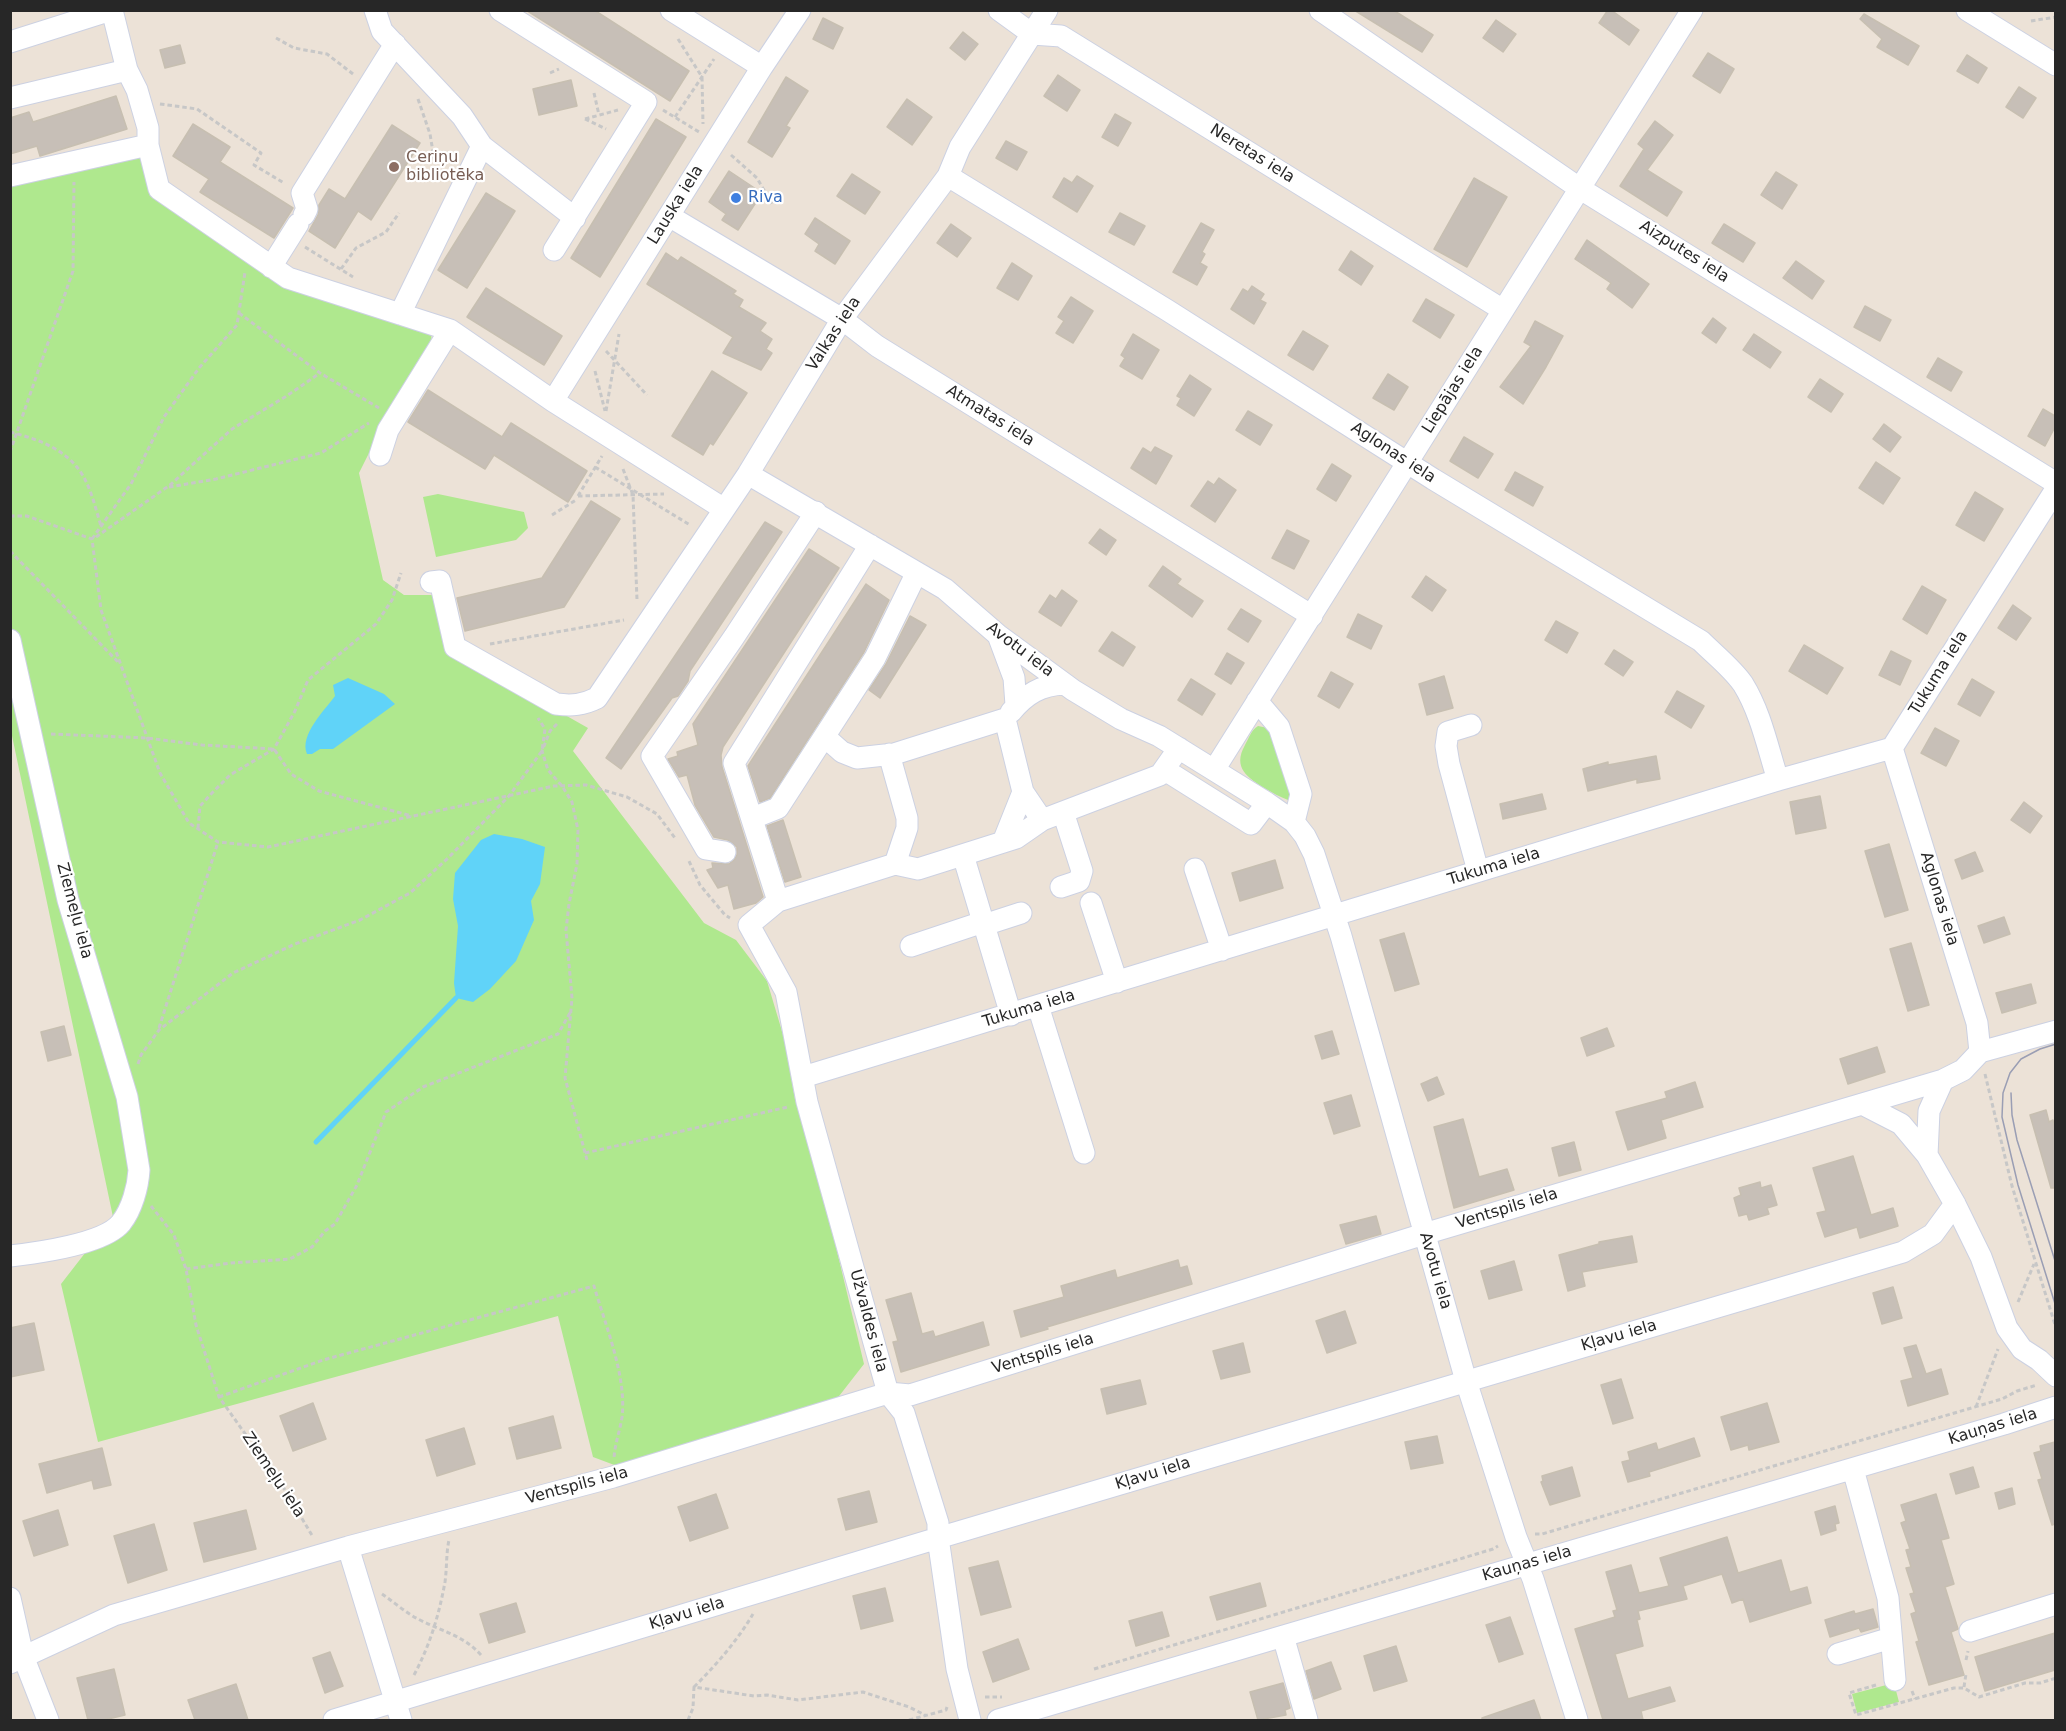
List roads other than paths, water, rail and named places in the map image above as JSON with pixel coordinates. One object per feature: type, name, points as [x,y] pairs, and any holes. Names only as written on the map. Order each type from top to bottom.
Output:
[{"type":"street","points":[[10,42],[112,10],[127,70],[141,101],[159,189],[288,278],[450,330],[553,401],[724,509]]},
{"type":"street","points":[[375,10],[382,30],[462,116],[482,146],[575,218]]},
{"type":"street","points":[[500,10],[646,102],[554,250]]},
{"type":"street","points":[[671,10],[762,67]]},
{"type":"street","name":"Lauska iela","points":[[553,401],[800,10]]},
{"type":"street","points":[[999,10],[1032,34]]},
{"type":"street","name":"Valkas iela","points":[[431,582],[440,580],[455,647],[556,704],[574,706],[586,704],[597,698],[748,474],[842,319],[948,176],[960,147],[1047,10]]},
{"type":"street","name":"Aizputes iela","points":[[1320,10],[1579,188],[2055,483]]},
{"type":"street","name":"Liepājas iela","points":[[1214,770],[1692,10]]},
{"type":"street","points":[[1978,13],[2055,65]]},
{"type":"street","name":"Neretas iela","points":[[1032,34],[1061,36],[1503,310]]},
{"type":"street","points":[[271,267],[307,209],[302,193],[395,44]]},
{"type":"street","points":[[10,98],[127,70]]},
{"type":"street","points":[[10,176],[148,144]]},
{"type":"street","points":[[400,314],[482,146]]},
{"type":"street","name":"Aglonas iela","points":[[948,176],[1167,310],[1376,441],[1382,448],[1701,641],[1733,671],[1743,685],[1756,710],[1778,780]]},
{"type":"street","name":"Atmatas iela","points":[[669,216],[842,319],[877,346],[1312,616]]},
{"type":"street","points":[[380,455],[391,415],[450,330]]},
{"type":"street","name":"Avotu iela","points":[[748,474],[945,590],[998,635],[1064,684],[1120,719],[1159,736],[1267,802],[1294,822],[1305,836],[1314,854],[1334,915],[1466,1381],[1576,1720]]},
{"type":"street","name":"Tukuma iela","points":[[803,1077],[1778,780],[1892,748],[2055,489]]},
{"type":"street","points":[[725,852],[706,849],[651,756],[734,637],[816,512]]},
{"type":"street","points":[[870,545],[734,763],[778,901],[895,864],[918,869],[1016,838],[1042,820],[1160,775],[1179,748]]},
{"type":"street","points":[[753,818],[778,808],[875,658],[916,574]]},
{"type":"street","points":[[998,635],[1014,678],[1011,712],[1023,792],[1042,820]]},
{"type":"street","name":"Ziemeļu iela","points":[[10,640],[68,900],[127,1097],[139,1170],[132,1202],[121,1224],[105,1234],[49,1251],[10,1256]]},
{"type":"street","points":[[825,736],[842,753],[857,758],[889,754],[1011,712],[1035,690],[1047,685],[1064,684]]},
{"type":"street","points":[[1257,701],[1279,727],[1301,794],[1294,822]]},
{"type":"street","points":[[1471,725],[1448,732],[1446,746],[1478,872]]},
{"type":"street","name":"Aglonas iela","points":[[1892,748],[1977,1023],[1980,1052]]},
{"type":"street","points":[[889,754],[908,828],[895,864]]},
{"type":"street","points":[[1165,770],[1251,824],[1267,802]]},
{"type":"street","points":[[1003,842],[1023,792]]},
{"type":"street","points":[[1061,887],[1079,881],[1082,871],[1063,812]]},
{"type":"street","points":[[963,855],[1011,1015]]},
{"type":"street","points":[[1195,869],[1222,950]]},
{"type":"street","name":"Užvaldes iela","points":[[778,901],[749,925],[786,992],[807,1102],[888,1393],[904,1413],[938,1523],[938,1538],[957,1669],[970,1720]]},
{"type":"street","points":[[1091,903],[1116,982]]},
{"type":"street","points":[[911,946],[1021,913]]},
{"type":"street","points":[[1038,1006],[1084,1153]]},
{"type":"street","name":"Ventspils iela","points":[[17,1660],[114,1615],[348,1547],[614,1477],[888,1393],[910,1395],[1424,1234],[1943,1080],[1963,1070],[1980,1052],[2055,1031]]},
{"type":"street","points":[[1927,1155],[1929,1111],[1943,1080]]},
{"type":"street","points":[[1862,1104],[1901,1124],[1927,1155],[1955,1204],[1981,1257],[2007,1328],[2022,1349],[2039,1360],[2047,1380]]},
{"type":"street","name":"Kļavu iela","points":[[334,1720],[402,1706],[501,1670],[1903,1252],[1933,1234],[1955,1204]]},
{"type":"street","name":"Kauņas iela","points":[[998,1720],[1853,1469],[2055,1407]]},
{"type":"street","points":[[1853,1469],[1888,1598],[1895,1680]]},
{"type":"street","points":[[348,1547],[402,1706]]},
{"type":"street","points":[[10,1598],[17,1660],[48,1720]]},
{"type":"street","points":[[1970,1631],[2055,1605]]},
{"type":"street","points":[[1283,1636],[1307,1720]]},
{"type":"street","points":[[1838,1654],[1892,1638]]},
{"type":"water","points":[[348,678],[384,694],[395,704],[333,749],[320,749],[307,754],[305,747],[310,731],[335,696],[333,685]]},
{"type":"water","points":[[494,834],[522,839],[545,847],[540,884],[531,901],[534,920],[516,961],[490,989],[473,1002],[456,998],[454,983],[458,926],[453,899],[455,873],[481,840]]},
{"type":"waterway","points":[[316,1142],[456,998]]},
{"type":"tram line","points":[[2056,1044],[2021,1059],[2010,1073],[2003,1093],[2002,1117],[2018,1185],[2056,1307]]},
{"type":"tram line","points":[[2011,1093],[2017,1140],[2056,1264]]},
{"type":"place","name":"Ceriņu bibliotēka","points":[[394,167]]},
{"type":"place","name":"Riva","points":[[736,198]]}]
